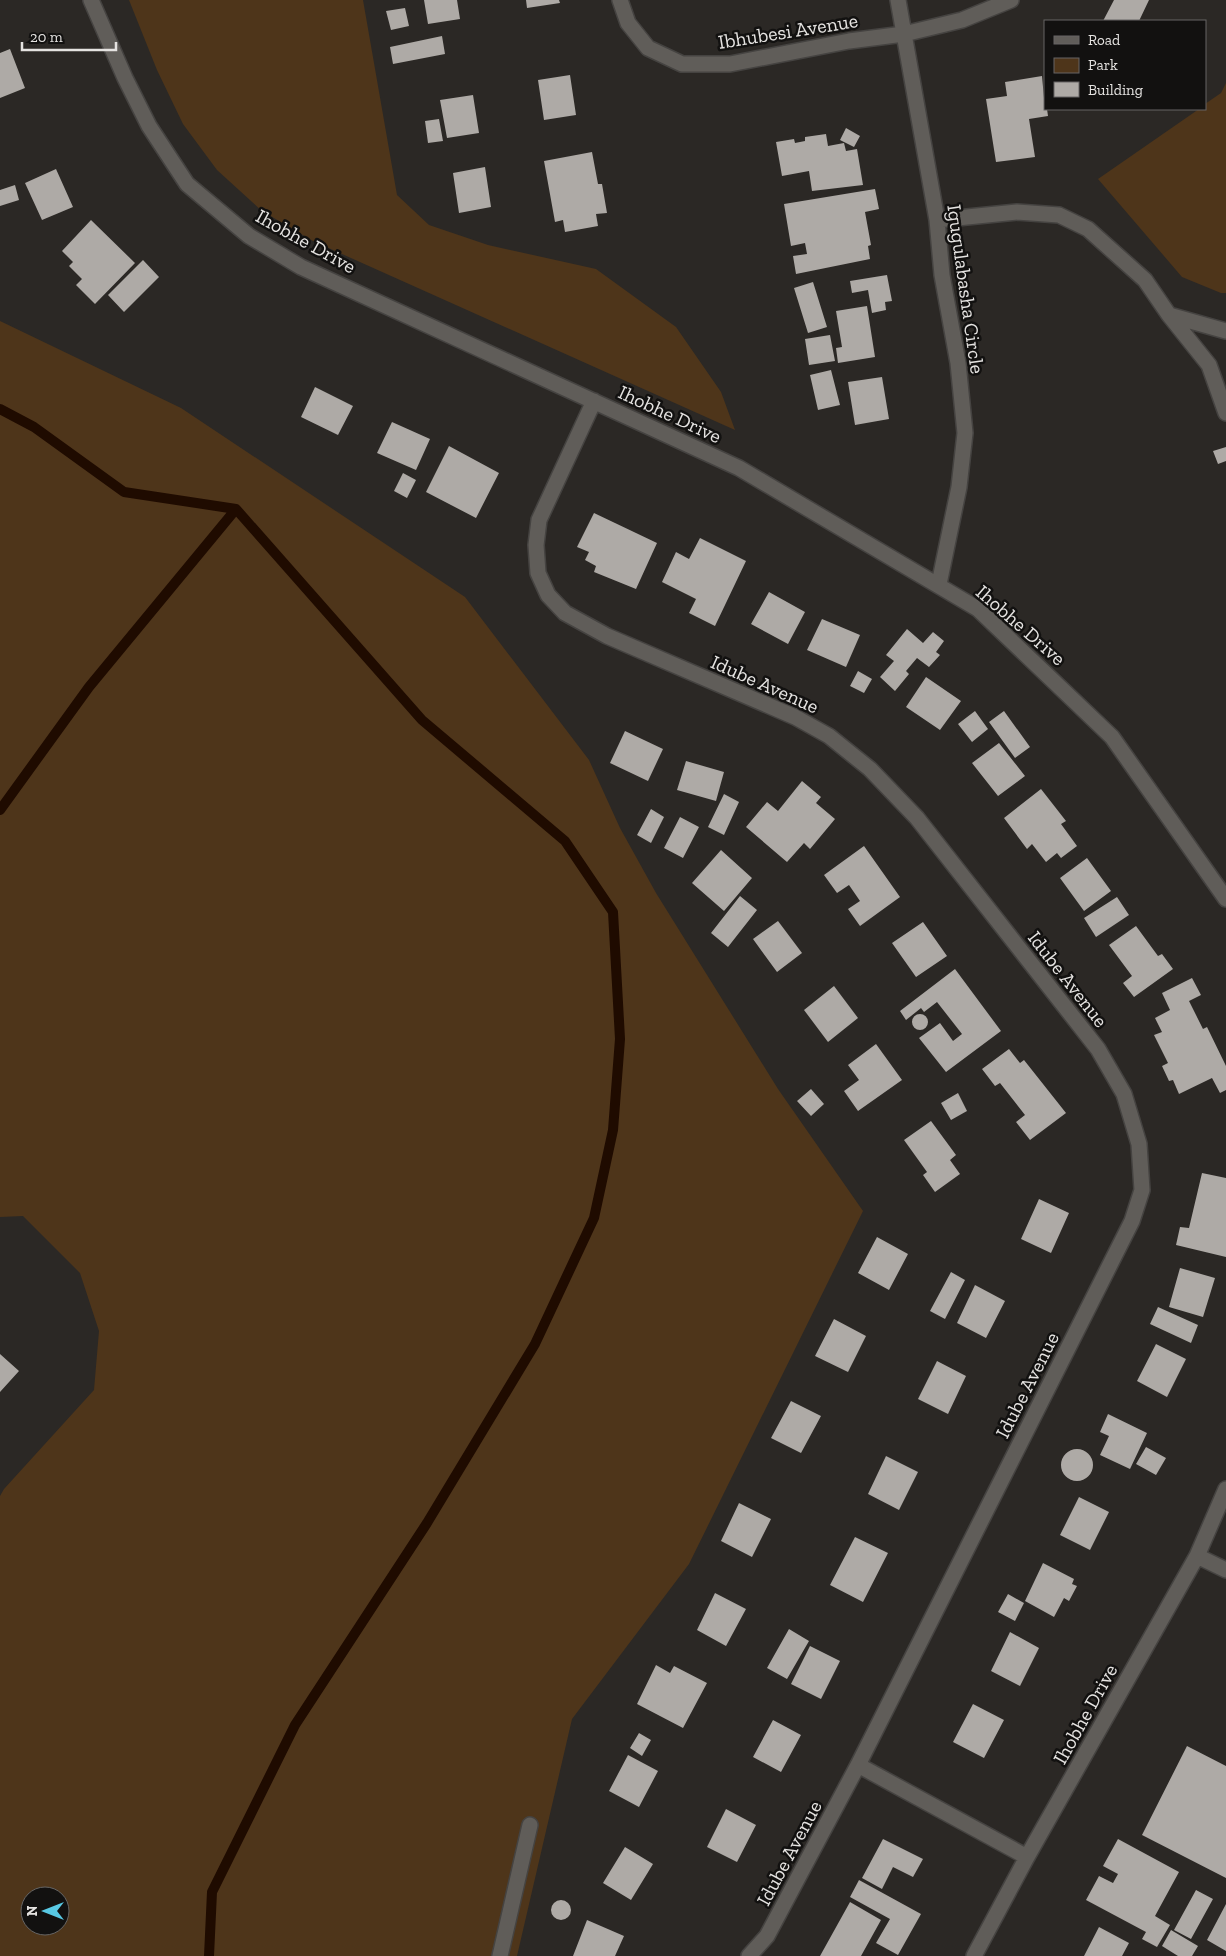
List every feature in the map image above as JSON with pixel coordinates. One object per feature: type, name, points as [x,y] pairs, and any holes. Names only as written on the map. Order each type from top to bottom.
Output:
[{"type":"street","name":"Ihobhe Drive","points":[[91,0],[125,78],[149,126],[187,184],[249,236],[301,266],[740,468],[939,584],[978,609],[1112,737],[1226,899]]},
{"type":"street","name":"Ibhubesi Avenue","points":[[620,0],[628,23],[648,48],[682,64],[730,64],[849,41],[904,34],[962,20],[1011,0]]},
{"type":"street","name":"Igugulabasha Circle","points":[[898,0],[937,220],[942,275],[958,363],[965,433],[959,487],[939,584]]},
{"type":"street","points":[[937,220],[1017,212],[1059,215],[1088,229],[1145,280],[1169,315],[1209,365],[1226,413]]},
{"type":"street","points":[[1169,315],[1226,331]]},
{"type":"street","name":"Idube Avenue","points":[[594,401],[539,520],[536,544],[538,573],[548,595],[565,614],[607,636],[795,717],[829,736],[870,769],[917,818],[1098,1050],[1124,1094],[1139,1144],[1142,1190],[1132,1221],[858,1765],[767,1936],[749,1956]]},
{"type":"street","name":"Ihobhe Drive","points":[[974,1956],[1027,1857],[1197,1556],[1226,1489]]},
{"type":"street","points":[[1197,1556],[1226,1570]]},
{"type":"street","points":[[858,1765],[1027,1857]]},
{"type":"street","points":[[500,1956],[530,1825]]},
{"type":"green space","points":[[129,0],[363,0],[397,195],[429,225],[488,245],[596,269],[676,327],[721,392],[735,430],[313,241],[262,211],[217,170],[183,124],[157,70]]},
{"type":"green space","points":[[1226,83],[1226,293],[1221,293],[1182,277],[1098,179],[1198,110],[1206,110],[1206,103],[1221,93]]},
{"type":"green space","points":[[0,321],[181,408],[465,597],[589,760],[620,828],[656,893],[778,1089],[863,1211],[689,1564],[572,1719],[517,1956],[0,1956],[0,1496],[4,1489],[94,1390],[99,1331],[80,1273],[23,1216],[0,1217]]},
{"type":"building","points":[[424,0],[457,0],[460,19],[428,24]]},
{"type":"building","points":[[526,0],[559,0],[560,3],[527,8]]},
{"type":"building","points":[[1114,0],[1149,0],[1139,20],[1104,20]]},
{"type":"building","points":[[405,8],[409,26],[391,30],[386,11]]},
{"type":"building","points":[[442,36],[445,54],[393,64],[390,47]]},
{"type":"building","points":[[10,49],[25,88],[0,98],[0,53]]},
{"type":"building","points":[[570,75],[576,115],[544,120],[538,80]]},
{"type":"building","points":[[1042,76],[1044,110],[1047,110],[1048,116],[1029,119],[1035,157],[996,162],[986,99],[1007,96],[1005,82]]},
{"type":"building","points":[[473,95],[479,133],[447,138],[440,100]]},
{"type":"building","points":[[439,119],[443,141],[428,143],[425,121]]},
{"type":"building","points":[[846,128],[860,136],[854,147],[840,140]]},
{"type":"building","points":[[826,134],[828,146],[844,143],[846,151],[857,149],[863,185],[812,191],[809,171],[782,176],[776,142],[794,139],[795,143],[805,141],[805,137]]},
{"type":"building","points":[[592,152],[598,184],[602,184],[607,213],[596,214],[598,226],[565,232],[563,220],[555,222],[544,161]]},
{"type":"building","points":[[485,167],[491,207],[459,213],[453,173]]},
{"type":"building","points":[[56,169],[73,207],[42,220],[25,183]]},
{"type":"building","points":[[15,185],[19,200],[0,206],[0,190]]},
{"type":"building","points":[[875,189],[879,209],[865,212],[871,245],[868,246],[870,259],[796,274],[793,256],[807,254],[805,243],[791,246],[784,204]]},
{"type":"building","points":[[91,220],[135,263],[95,304],[76,285],[82,279],[69,266],[73,262],[62,251]]},
{"type":"building","points":[[143,260],[159,277],[124,312],[108,295]]},
{"type":"building","points":[[887,275],[892,301],[885,302],[886,310],[872,313],[868,290],[852,293],[850,281]]},
{"type":"building","points":[[813,282],[827,327],[808,333],[794,288]]},
{"type":"building","points":[[867,306],[875,357],[838,363],[836,348],[842,347],[836,311]]},
{"type":"building","points":[[830,335],[835,361],[809,365],[805,339]]},
{"type":"building","points":[[831,370],[840,405],[818,410],[810,375]]},
{"type":"building","points":[[882,377],[889,419],[855,425],[848,382]]},
{"type":"building","points":[[315,387],[353,406],[338,435],[301,417]]},
{"type":"building","points":[[392,422],[430,439],[416,470],[377,453]]},
{"type":"building","points":[[449,446],[499,473],[476,518],[426,492]]},
{"type":"building","points":[[1226,447],[1226,461],[1218,464],[1213,451]]},
{"type":"building","points":[[403,473],[416,480],[407,498],[394,491]]},
{"type":"building","points":[[594,513],[657,543],[636,589],[594,572],[596,566],[585,560],[589,552],[577,547]]},
{"type":"building","points":[[700,538],[746,561],[715,626],[689,613],[696,599],[662,582],[676,552],[689,559]]},
{"type":"building","points":[[769,592],[805,612],[788,644],[751,624]]},
{"type":"building","points":[[822,619],[860,635],[846,667],[807,650]]},
{"type":"building","points":[[907,629],[923,643],[933,632],[944,641],[936,652],[940,655],[929,667],[917,658],[906,671],[909,674],[895,691],[880,677],[894,661],[886,655]]},
{"type":"building","points":[[858,671],[872,679],[864,693],[850,686]]},
{"type":"building","points":[[926,677],[961,701],[940,730],[906,707]]},
{"type":"building","points":[[975,711],[988,729],[972,742],[958,724]]},
{"type":"building","points":[[1004,711],[1030,747],[1015,758],[989,722]]},
{"type":"building","points":[[625,731],[663,749],[648,781],[610,763]]},
{"type":"building","points":[[999,743],[1025,776],[998,796],[972,763]]},
{"type":"building","points":[[686,761],[724,772],[716,801],[677,790]]},
{"type":"building","points":[[802,781],[821,797],[816,803],[835,819],[810,849],[804,843],[787,862],[746,827],[767,802],[778,811]]},
{"type":"building","points":[[1041,789],[1066,821],[1061,824],[1077,846],[1061,858],[1057,853],[1046,862],[1032,844],[1027,849],[1004,818]]},
{"type":"building","points":[[724,794],[739,802],[724,835],[708,827]]},
{"type":"building","points":[[651,809],[664,817],[651,843],[637,835]]},
{"type":"building","points":[[680,817],[699,827],[683,858],[664,848]]},
{"type":"building","points":[[864,846],[900,897],[860,926],[848,909],[860,901],[849,885],[837,893],[824,875]]},
{"type":"building","points":[[721,850],[752,878],[724,911],[692,883]]},
{"type":"building","points":[[1087,858],[1111,891],[1084,911],[1060,878]]},
{"type":"building","points":[[740,896],[757,910],[728,947],[711,933]]},
{"type":"building","points":[[1117,897],[1129,915],[1096,937],[1084,918]]},
{"type":"building","points":[[778,921],[802,953],[777,972],[753,939]]},
{"type":"building","points":[[923,922],[947,956],[916,977],[892,943]]},
{"type":"building","points":[[1136,926],[1158,956],[1162,954],[1173,969],[1134,997],[1123,983],[1132,976],[1109,945]]},
{"type":"building","points":[[955,969],[1001,1031],[946,1072],[919,1038],[940,1023],[953,1041],[962,1034],[937,1002],[924,1012],[921,1008],[906,1020],[900,1011]]},
{"type":"building","points":[[1192,978],[1201,995],[1189,1001],[1203,1029],[1207,1027],[1226,1066],[1226,1090],[1220,1093],[1212,1078],[1179,1094],[1173,1080],[1169,1081],[1162,1066],[1168,1063],[1154,1035],[1162,1032],[1155,1018],[1170,1010],[1162,993]]},
{"type":"building","points":[[834,986],[858,1018],[828,1042],[804,1010]]},
{"type":"building","points":[[920,1014],[928,1022],[920,1030],[912,1022]]},
{"type":"building","points":[[876,1044],[902,1080],[858,1111],[844,1091],[859,1080],[848,1065]]},
{"type":"building","points":[[1009,1049],[1020,1063],[1024,1060],[1066,1113],[1030,1140],[1016,1122],[1025,1115],[1000,1083],[995,1086],[982,1069]]},
{"type":"building","points":[[811,1089],[824,1104],[811,1116],[797,1101]]},
{"type":"building","points":[[958,1093],[967,1111],[951,1120],[941,1103]]},
{"type":"building","points":[[931,1121],[956,1155],[950,1160],[960,1174],[935,1192],[923,1175],[927,1172],[904,1140]]},
{"type":"building","points":[[1202,1173],[1226,1178],[1226,1257],[1176,1245],[1180,1227],[1189,1228]]},
{"type":"building","points":[[1039,1199],[1069,1213],[1051,1253],[1021,1239]]},
{"type":"building","points":[[877,1237],[908,1254],[889,1290],[858,1273]]},
{"type":"building","points":[[1180,1268],[1215,1278],[1203,1317],[1169,1307]]},
{"type":"building","points":[[951,1272],[965,1280],[945,1319],[930,1311]]},
{"type":"building","points":[[975,1285],[1005,1301],[986,1338],[957,1323]]},
{"type":"building","points":[[1158,1307],[1198,1325],[1191,1343],[1150,1324]]},
{"type":"building","points":[[834,1319],[866,1336],[848,1372],[815,1356]]},
{"type":"building","points":[[1156,1344],[1186,1359],[1167,1397],[1137,1381]]},
{"type":"building","points":[[0,1354],[19,1371],[0,1392]]},
{"type":"building","points":[[937,1361],[966,1376],[948,1414],[918,1399]]},
{"type":"building","points":[[791,1401],[821,1416],[801,1453],[771,1438]]},
{"type":"building","points":[[1108,1414],[1147,1433],[1130,1469],[1100,1455],[1109,1436],[1100,1432]]},
{"type":"building","points":[[1146,1447],[1166,1458],[1156,1475],[1136,1464]]},
{"type":"building","points":[[1077,1449],[1083,1450],[1088,1454],[1092,1459],[1092,1471],[1088,1476],[1083,1480],[1077,1481],[1071,1480],[1066,1476],[1062,1471],[1061,1465],[1062,1459],[1066,1454],[1071,1450]]},
{"type":"building","points":[[886,1456],[918,1472],[899,1510],[868,1494]]},
{"type":"building","points":[[1079,1497],[1109,1512],[1090,1550],[1060,1535]]},
{"type":"building","points":[[739,1503],[771,1519],[752,1557],[721,1541]]},
{"type":"building","points":[[855,1537],[888,1553],[863,1602],[830,1585]]},
{"type":"building","points":[[1043,1563],[1074,1579],[1072,1584],[1077,1586],[1069,1601],[1064,1598],[1054,1617],[1025,1601]]},
{"type":"building","points":[[715,1593],[746,1609],[726,1646],[697,1630]]},
{"type":"building","points":[[1008,1594],[1024,1603],[1015,1621],[998,1612]]},
{"type":"building","points":[[789,1629],[809,1641],[787,1679],[767,1668]]},
{"type":"building","points":[[1010,1632],[1039,1648],[1020,1686],[991,1671]]},
{"type":"building","points":[[810,1646],[840,1661],[821,1699],[791,1684]]},
{"type":"building","points":[[656,1665],[670,1673],[674,1666],[707,1683],[683,1728],[637,1704]]},
{"type":"building","points":[[973,1704],[1004,1720],[984,1758],[953,1742]]},
{"type":"building","points":[[773,1720],[801,1735],[781,1772],[753,1757]]},
{"type":"building","points":[[639,1733],[651,1740],[642,1756],[630,1748]]},
{"type":"building","points":[[1187,1746],[1226,1766],[1226,1878],[1142,1835]]},
{"type":"building","points":[[628,1755],[658,1771],[639,1807],[609,1791]]},
{"type":"building","points":[[726,1809],[756,1825],[737,1862],[707,1847]]},
{"type":"building","points":[[883,1839],[923,1859],[913,1877],[893,1867],[882,1889],[862,1878]]},
{"type":"building","points":[[1118,1839],[1179,1872],[1155,1916],[1170,1925],[1157,1947],[1142,1939],[1146,1932],[1086,1900],[1099,1876],[1113,1883],[1118,1874],[1103,1866]]},
{"type":"building","points":[[625,1847],[653,1864],[631,1900],[603,1883]]},
{"type":"building","points":[[859,1880],[921,1914],[898,1955],[876,1943],[890,1919],[850,1897]]},
{"type":"building","points":[[1196,1890],[1213,1899],[1191,1939],[1174,1930]]},
{"type":"building","points":[[561,1900],[568,1903],[571,1910],[568,1917],[561,1920],[554,1917],[551,1910],[554,1903]]},
{"type":"building","points":[[850,1902],[881,1920],[861,1956],[820,1956]]},
{"type":"building","points":[[1226,1904],[1226,1951],[1207,1940]]},
{"type":"building","points":[[587,1920],[624,1936],[615,1956],[573,1956]]},
{"type":"building","points":[[1099,1927],[1129,1943],[1122,1956],[1084,1956]]},
{"type":"building","points":[[1171,1930],[1198,1946],[1192,1956],[1178,1956],[1162,1946]]},
{"type":"waterway","points":[[0,409],[34,427],[124,492],[236,509],[422,720],[565,841],[613,912],[620,1039],[613,1130],[594,1218],[535,1344],[427,1523],[295,1725],[212,1892],[209,1956]]},
{"type":"waterway","points":[[0,810],[89,687],[236,509]]}]
